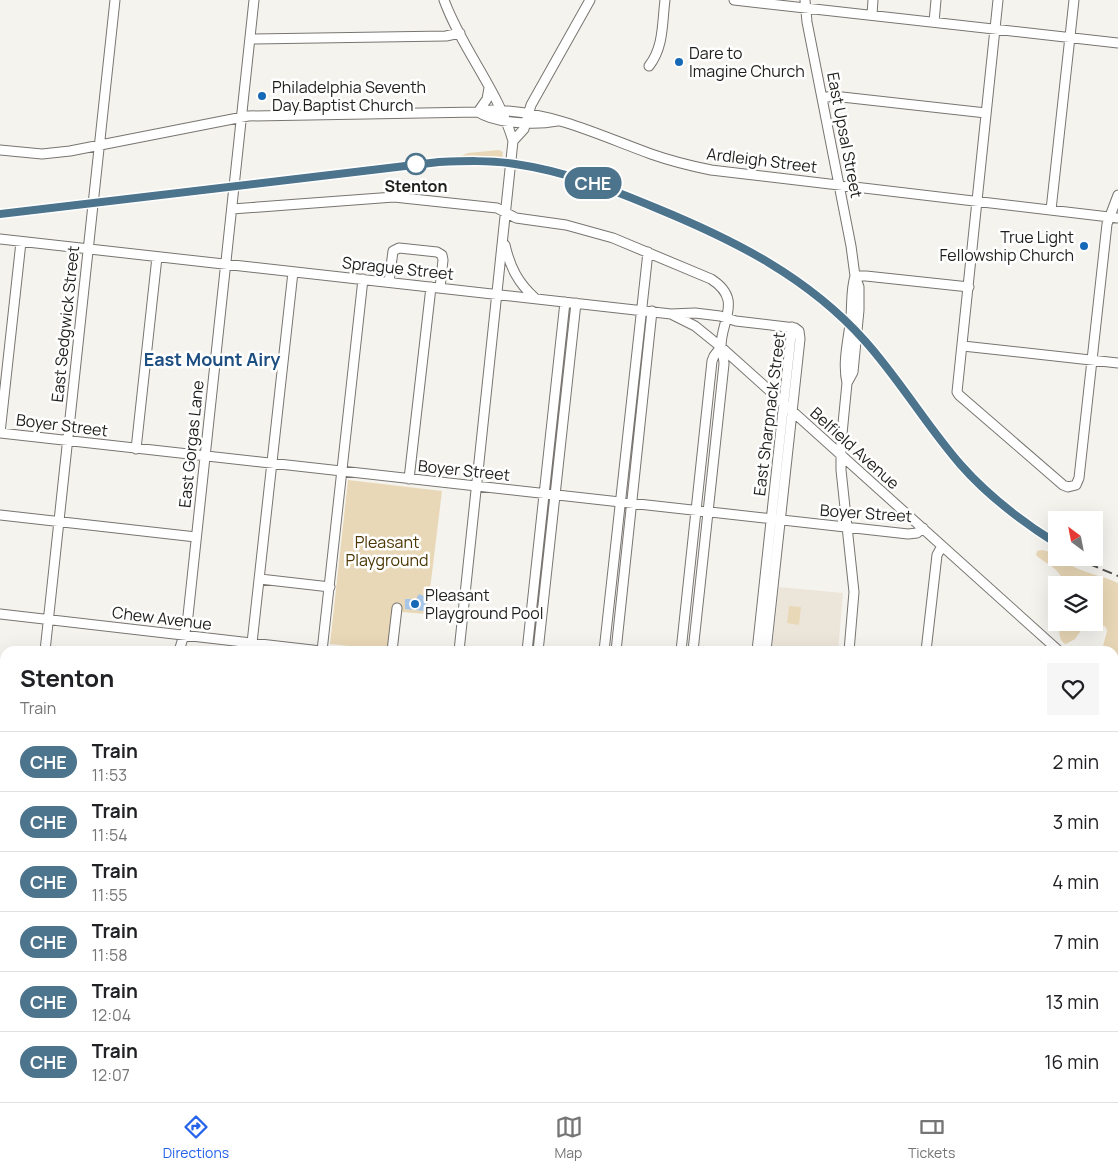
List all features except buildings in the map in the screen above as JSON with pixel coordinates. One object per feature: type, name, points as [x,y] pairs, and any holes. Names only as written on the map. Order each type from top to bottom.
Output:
[{"type":"street","name":"East Sedgwick Street","points":[[45,646],[115,0]]},
{"type":"street","name":"East Gorgas Lane","points":[[180,646],[186,628],[254,0]]},
{"type":"street","points":[[444,0],[506,120],[513,141],[460,646]]},
{"type":"street","points":[[513,141],[521,133],[528,112],[590,0]]},
{"type":"street","points":[[649,66],[656,57],[660,46],[665,0]]},
{"type":"street","points":[[734,0],[805,4],[872,15],[1118,42]]},
{"type":"street","points":[[872,15],[873,0]]},
{"type":"street","points":[[934,22],[936,0]]},
{"type":"street","points":[[998,0],[958,393],[1068,488],[1074,487],[1078,483],[1079,478],[1106,233],[1114,217],[1118,195]]},
{"type":"street","points":[[1051,210],[1074,0]]},
{"type":"street","name":"East Upsal Street","points":[[805,4],[840,185],[855,276],[851,287],[844,371],[847,383],[841,455],[854,592],[849,646]]},
{"type":"street","points":[[250,39],[446,36],[460,33]]},
{"type":"street","points":[[478,112],[487,99],[490,88]]},
{"type":"street","points":[[822,98],[833,96],[986,113]]},
{"type":"street","name":"Ardleigh Street","points":[[0,150],[27,154],[49,154],[99,146],[242,116],[478,112],[486,109],[528,112],[549,116],[558,121],[595,132],[660,157],[695,166],[740,174],[1114,217]]},
{"type":"street","name":"Ardleigh Street","points":[[478,112],[493,119],[543,123],[558,121]]},
{"type":"street","points":[[232,209],[394,197],[497,208],[516,218],[556,223],[590,231],[648,252],[711,279],[719,285],[725,292],[728,301],[727,318],[721,348],[724,364],[694,646]]},
{"type":"street","name":"Sprague Street","points":[[0,239],[671,314],[695,313],[792,327]]},
{"type":"street","points":[[504,240],[510,264],[516,278],[535,298]]},
{"type":"street","points":[[0,433],[21,242]]},
{"type":"street","points":[[389,282],[394,249],[437,252],[442,255],[443,260],[435,287],[409,479]]},
{"type":"street","points":[[605,646],[648,252]]},
{"type":"street","points":[[136,449],[157,257]]},
{"type":"street","points":[[252,643],[293,272]]},
{"type":"street","points":[[855,276],[969,287]]},
{"type":"street","points":[[323,646],[363,279]]},
{"type":"street","points":[[528,646],[564,302]]},
{"type":"street","points":[[539,646],[576,303]]},
{"type":"street","points":[[617,646],[652,311]]},
{"type":"street","name":"Belfield Avenue","points":[[671,314],[695,326],[721,348],[1053,646]]},
{"type":"street","name":"East Sharpnack Street","points":[[758,646],[776,520],[792,411],[800,336],[797,329],[792,327],[784,404],[776,520],[766,646]]},
{"type":"street","points":[[963,346],[1118,363]]},
{"type":"street","points":[[682,646],[712,361],[721,348]]},
{"type":"street","name":"Boyer Street","points":[[0,433],[848,528],[908,534],[916,533],[923,528]]},
{"type":"street","points":[[0,515],[196,537]]},
{"type":"street","points":[[927,646],[937,555],[942,546]]},
{"type":"street","points":[[260,579],[330,587]]},
{"type":"street","points":[[393,646],[397,608]]},
{"type":"street","name":"Chew Avenue","points":[[0,614],[252,643],[263,646]]},
{"type":"shaded area","points":[[779,587],[843,593],[838,646],[773,646]]},
{"type":"green space","points":[[499,150],[503,152],[502,159],[458,157],[468,153]]},
{"type":"green space","name":"Pleasant Playground","points":[[348,480],[442,491],[427,614],[401,612],[398,646],[330,644]]},
{"type":"green space","points":[[1037,551],[1048,552],[1048,564],[1036,555]]},
{"type":"green space","points":[[1050,566],[1072,566],[1099,576],[1060,576]]},
{"type":"green space","points":[[1103,577],[1118,583],[1118,646],[1103,646],[1107,631],[1105,626],[1103,626]]},
{"type":"green space","points":[[789,606],[801,607],[799,625],[787,623]]},
{"type":"green space","points":[[1081,631],[1075,639],[1066,644],[1060,638],[1059,632]]},
{"type":"water","name":"Pleasant Playground Pool","points":[[419,594],[427,597],[425,611],[405,609],[405,599],[416,599]]},
{"type":"railway","points":[[0,214],[437,162],[483,161],[513,163],[585,180],[713,232],[793,278],[818,297],[842,317],[877,355],[935,434],[971,476],[1005,507],[1048,538]]},
{"type":"railway","points":[[1094,566],[1118,576]]},
{"type":"train","name":"CHE","points":[[0,214],[368,170],[388,166],[439,162],[502,162],[548,170],[583,180],[643,202],[731,241],[776,266],[810,289],[843,318],[872,348],[959,464],[997,501],[1024,523],[1048,538]]},
{"type":"place","name":"Dare to Imagine Church","points":[[679,62]]},
{"type":"place","name":"Philadelphia Seventh Day Baptist Church","points":[[262,96]]},
{"type":"place","name":"Stenton","points":[[416,164]]},
{"type":"place","name":"True Light Fellowship Church","points":[[1084,246]]},
{"type":"place","name":"Pleasant Playground Pool","points":[[415,604]]},
{"type":"district","name":"East Mount Airy","points":[[212,360]]}]
